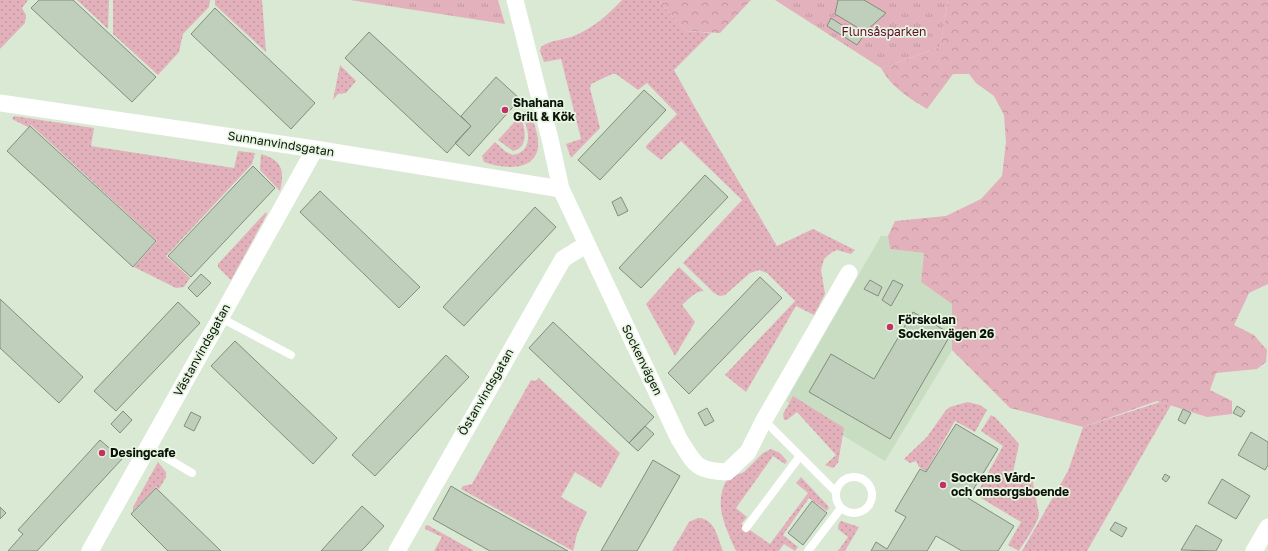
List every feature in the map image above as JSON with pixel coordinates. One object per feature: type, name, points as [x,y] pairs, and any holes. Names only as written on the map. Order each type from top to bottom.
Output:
[{"type":"street","name":"Sockenvägen","points":[[515,0],[561,189],[678,439],[702,469],[727,472],[748,452],[764,420],[849,273]]},
{"type":"street","name":"Sunnanvindsgatan","points":[[0,103],[315,149],[561,189]]},
{"type":"street","name":"Västanvindsgatan","points":[[90,551],[315,149]]},
{"type":"street","name":"Östanvindsgatan","points":[[397,551],[563,259],[587,244]]},
{"type":"street","points":[[1254,551],[1268,527]]},
{"type":"lane","points":[[221,318],[291,355]]},
{"type":"lane","points":[[764,420],[836,492]]},
{"type":"lane","points":[[148,447],[192,473]]},
{"type":"lane","points":[[746,528],[800,456]]},
{"type":"lane","points":[[855,476],[864,479],[871,486],[873,492],[870,505],[859,513],[852,513],[841,508],[837,502],[836,492],[839,483],[844,479],[855,476]]},
{"type":"lane","points":[[808,551],[841,508]]},
{"type":"shaded area","name":"Förskolan Sockenvägen 26","points":[[881,236],[888,236],[890,249],[924,253],[921,282],[952,304],[952,350],[885,461],[786,401]]},
{"type":"green space","points":[[0,0],[28,0],[22,8],[26,15],[25,23],[0,49]]},
{"type":"green space","points":[[77,0],[109,0],[108,29]]},
{"type":"green space","points":[[113,0],[210,0],[209,7],[183,34],[179,52],[158,75],[113,34]]},
{"type":"green space","points":[[215,0],[262,0],[266,52],[215,5]]},
{"type":"green space","points":[[350,0],[498,0],[505,24]]},
{"type":"green space","points":[[622,0],[661,0],[662,5],[686,31],[711,33],[674,70],[777,246],[813,229],[855,250],[851,254],[837,250],[832,252],[824,259],[821,270],[825,294],[814,315],[796,306],[746,392],[725,375],[795,301],[767,273],[759,270],[750,273],[725,295],[720,296],[714,293],[683,263],[742,200],[681,141],[661,160],[646,148],[646,146],[677,114],[647,83],[638,90],[616,74],[612,74],[591,84],[590,88],[600,128],[571,158],[566,144],[581,139],[561,59],[544,62],[540,51],[541,47],[548,43],[574,36],[588,29],[606,16]]},
{"type":"green space","points":[[661,0],[751,0],[720,33],[686,31],[662,5]]},
{"type":"green space","name":"Flunsåsparken","points":[[775,0],[948,0],[940,47],[881,68]]},
{"type":"green space","points":[[948,0],[1268,0],[1268,284],[1249,293],[1234,325],[1254,335],[1267,350],[1266,362],[1257,369],[1216,373],[1210,390],[1232,401],[1232,414],[1207,417],[1157,401],[1083,427],[1010,408],[952,350],[952,304],[921,282],[924,253],[890,249],[888,236],[895,221],[946,216],[981,199],[1002,176],[1006,142],[1004,115],[994,96],[976,83],[969,74],[953,74],[927,109],[895,86],[881,68],[940,47]]},
{"type":"green space","points":[[340,65],[356,81],[346,93],[338,94],[333,100]]},
{"type":"green space","points":[[525,111],[530,112],[538,137],[537,152],[533,158],[528,163],[514,167],[498,166],[484,162],[482,156],[495,142],[506,152],[513,155],[520,153],[525,149],[528,132],[522,114]]},
{"type":"green space","points":[[14,116],[94,128],[91,146],[234,168],[238,151],[255,153],[252,164],[166,256],[190,278],[184,287],[176,288],[134,267],[157,241],[31,125],[28,127],[12,119]]},
{"type":"green space","points":[[520,116],[525,136],[524,141],[518,149],[513,151],[498,140]]},
{"type":"green space","points":[[261,154],[274,159],[278,163],[282,172],[280,191],[260,170]]},
{"type":"green space","points":[[266,212],[267,214],[231,280],[218,267],[218,264]]},
{"type":"green space","points":[[679,267],[704,291],[698,292],[682,305],[695,322],[675,356],[646,304]]},
{"type":"green space","points":[[539,378],[620,453],[601,488],[575,472],[561,497],[587,512],[577,534],[573,551],[461,489],[463,486],[472,484],[531,380],[535,381]]},
{"type":"green space","points":[[793,396],[844,428],[838,463],[833,468],[825,465],[836,455],[797,412],[787,420],[784,420],[783,414]]},
{"type":"green space","points":[[967,402],[980,405],[987,410],[975,432],[955,421],[926,471],[919,467],[916,461],[910,463],[904,459],[927,437],[946,410],[950,407]]},
{"type":"green space","points":[[1160,402],[1171,405],[1087,551],[1022,551],[1068,471],[1083,427]]},
{"type":"green space","points":[[991,415],[996,418],[1019,444],[1013,472],[1019,476],[1028,475],[1032,478],[1035,491],[1039,515],[1038,520],[1019,551],[1008,545],[1021,522],[976,495],[1003,446],[981,431]]},
{"type":"green space","points":[[771,449],[780,453],[787,461],[785,464],[773,456],[736,508],[747,517],[741,524],[770,544],[808,493],[796,483],[801,477],[829,507],[827,511],[809,498],[783,535],[798,547],[795,551],[784,544],[779,551],[736,551],[722,515],[721,497],[723,488],[727,479],[744,472],[763,453]]},
{"type":"green space","points":[[158,462],[166,472],[166,477],[159,489],[156,487],[133,511],[133,507]]},
{"type":"green space","points":[[698,518],[708,521],[712,525],[723,551],[672,551],[689,522]]},
{"type":"green space","points":[[841,521],[859,527],[845,551],[838,551],[848,537],[838,529]]},
{"type":"green space","points":[[427,525],[474,551],[434,551],[442,537],[425,529],[425,526]]},
{"type":"building","points":[[39,0],[73,0],[156,77],[132,102],[31,8]]},
{"type":"building","points":[[838,0],[864,0],[886,13],[865,32],[835,14]]},
{"type":"building","points":[[215,8],[315,103],[291,129],[191,34]]},
{"type":"building","points":[[831,18],[862,38],[857,45],[827,26]]},
{"type":"building","points":[[369,32],[471,126],[447,153],[345,58]]},
{"type":"building","points":[[496,77],[520,99],[469,156],[455,143],[471,126],[461,116]]},
{"type":"building","points":[[644,90],[666,110],[600,180],[578,160]]},
{"type":"building","points":[[30,126],[156,241],[133,267],[7,151]]},
{"type":"building","points":[[253,166],[275,188],[191,277],[168,256]]},
{"type":"building","points":[[705,175],[728,197],[641,288],[619,268]]},
{"type":"building","points":[[320,191],[420,287],[399,308],[300,212]]},
{"type":"building","points":[[621,197],[628,211],[618,216],[612,202]]},
{"type":"building","points":[[535,207],[556,227],[464,326],[443,307]]},
{"type":"building","points":[[201,274],[211,283],[197,297],[188,288]]},
{"type":"building","points":[[760,277],[782,298],[689,394],[668,373]]},
{"type":"building","points":[[870,280],[882,287],[878,296],[864,289]]},
{"type":"building","points":[[893,280],[903,285],[891,306],[882,300]]},
{"type":"building","points":[[0,299],[83,377],[59,403],[0,348]]},
{"type":"building","points":[[178,302],[200,323],[116,411],[94,391]]},
{"type":"building","points":[[913,312],[951,334],[890,439],[809,392],[831,354],[874,379]]},
{"type":"building","points":[[553,322],[654,417],[629,443],[529,348]]},
{"type":"building","points":[[235,341],[337,438],[313,464],[211,366]]},
{"type":"building","points":[[446,355],[469,377],[375,476],[352,455]]},
{"type":"building","points":[[1237,406],[1245,411],[1241,417],[1233,413]]},
{"type":"building","points":[[707,408],[714,421],[705,426],[698,413]]},
{"type":"building","points":[[1183,409],[1191,413],[1185,424],[1178,420]]},
{"type":"building","points":[[123,411],[132,420],[120,433],[111,424]]},
{"type":"building","points":[[191,412],[201,417],[194,431],[184,426]]},
{"type":"building","name":"Sockens Vård- och omsorgsboende","points":[[956,424],[998,449],[968,498],[1014,526],[998,551],[962,551],[936,536],[927,551],[871,551],[876,542],[887,549],[906,517],[895,511],[920,469],[926,472]]},
{"type":"building","points":[[645,426],[654,434],[638,451],[629,443]]},
{"type":"building","points":[[1251,432],[1268,442],[1268,465],[1265,470],[1238,455]]},
{"type":"building","points":[[100,440],[122,459],[37,551],[8,551],[23,534],[18,530]]},
{"type":"building","points":[[653,460],[680,476],[637,551],[601,551]]},
{"type":"building","points":[[1165,474],[1170,477],[1166,482],[1162,479]]},
{"type":"building","points":[[1222,479],[1250,496],[1236,519],[1208,503]]},
{"type":"building","points":[[451,486],[568,551],[490,551],[433,519]]},
{"type":"building","points":[[156,488],[221,551],[168,551],[131,514]]},
{"type":"building","points":[[812,501],[827,513],[803,545],[788,533]]},
{"type":"building","points":[[362,506],[384,526],[366,546],[361,551],[321,551]]},
{"type":"building","points":[[0,507],[6,513],[0,519]]},
{"type":"building","points":[[1115,522],[1127,528],[1122,537],[1110,530]]},
{"type":"building","points":[[1196,525],[1222,540],[1216,551],[1181,550]]},
{"type":"place","name":"Shahana Grill & Kök","points":[[505,110]]},
{"type":"place","name":"Förskolan Sockenvägen 26","points":[[890,327]]},
{"type":"place","name":"Desingcafe","points":[[102,453]]},
{"type":"place","name":"Sockens Vård- och omsorgsboende","points":[[943,485]]}]
